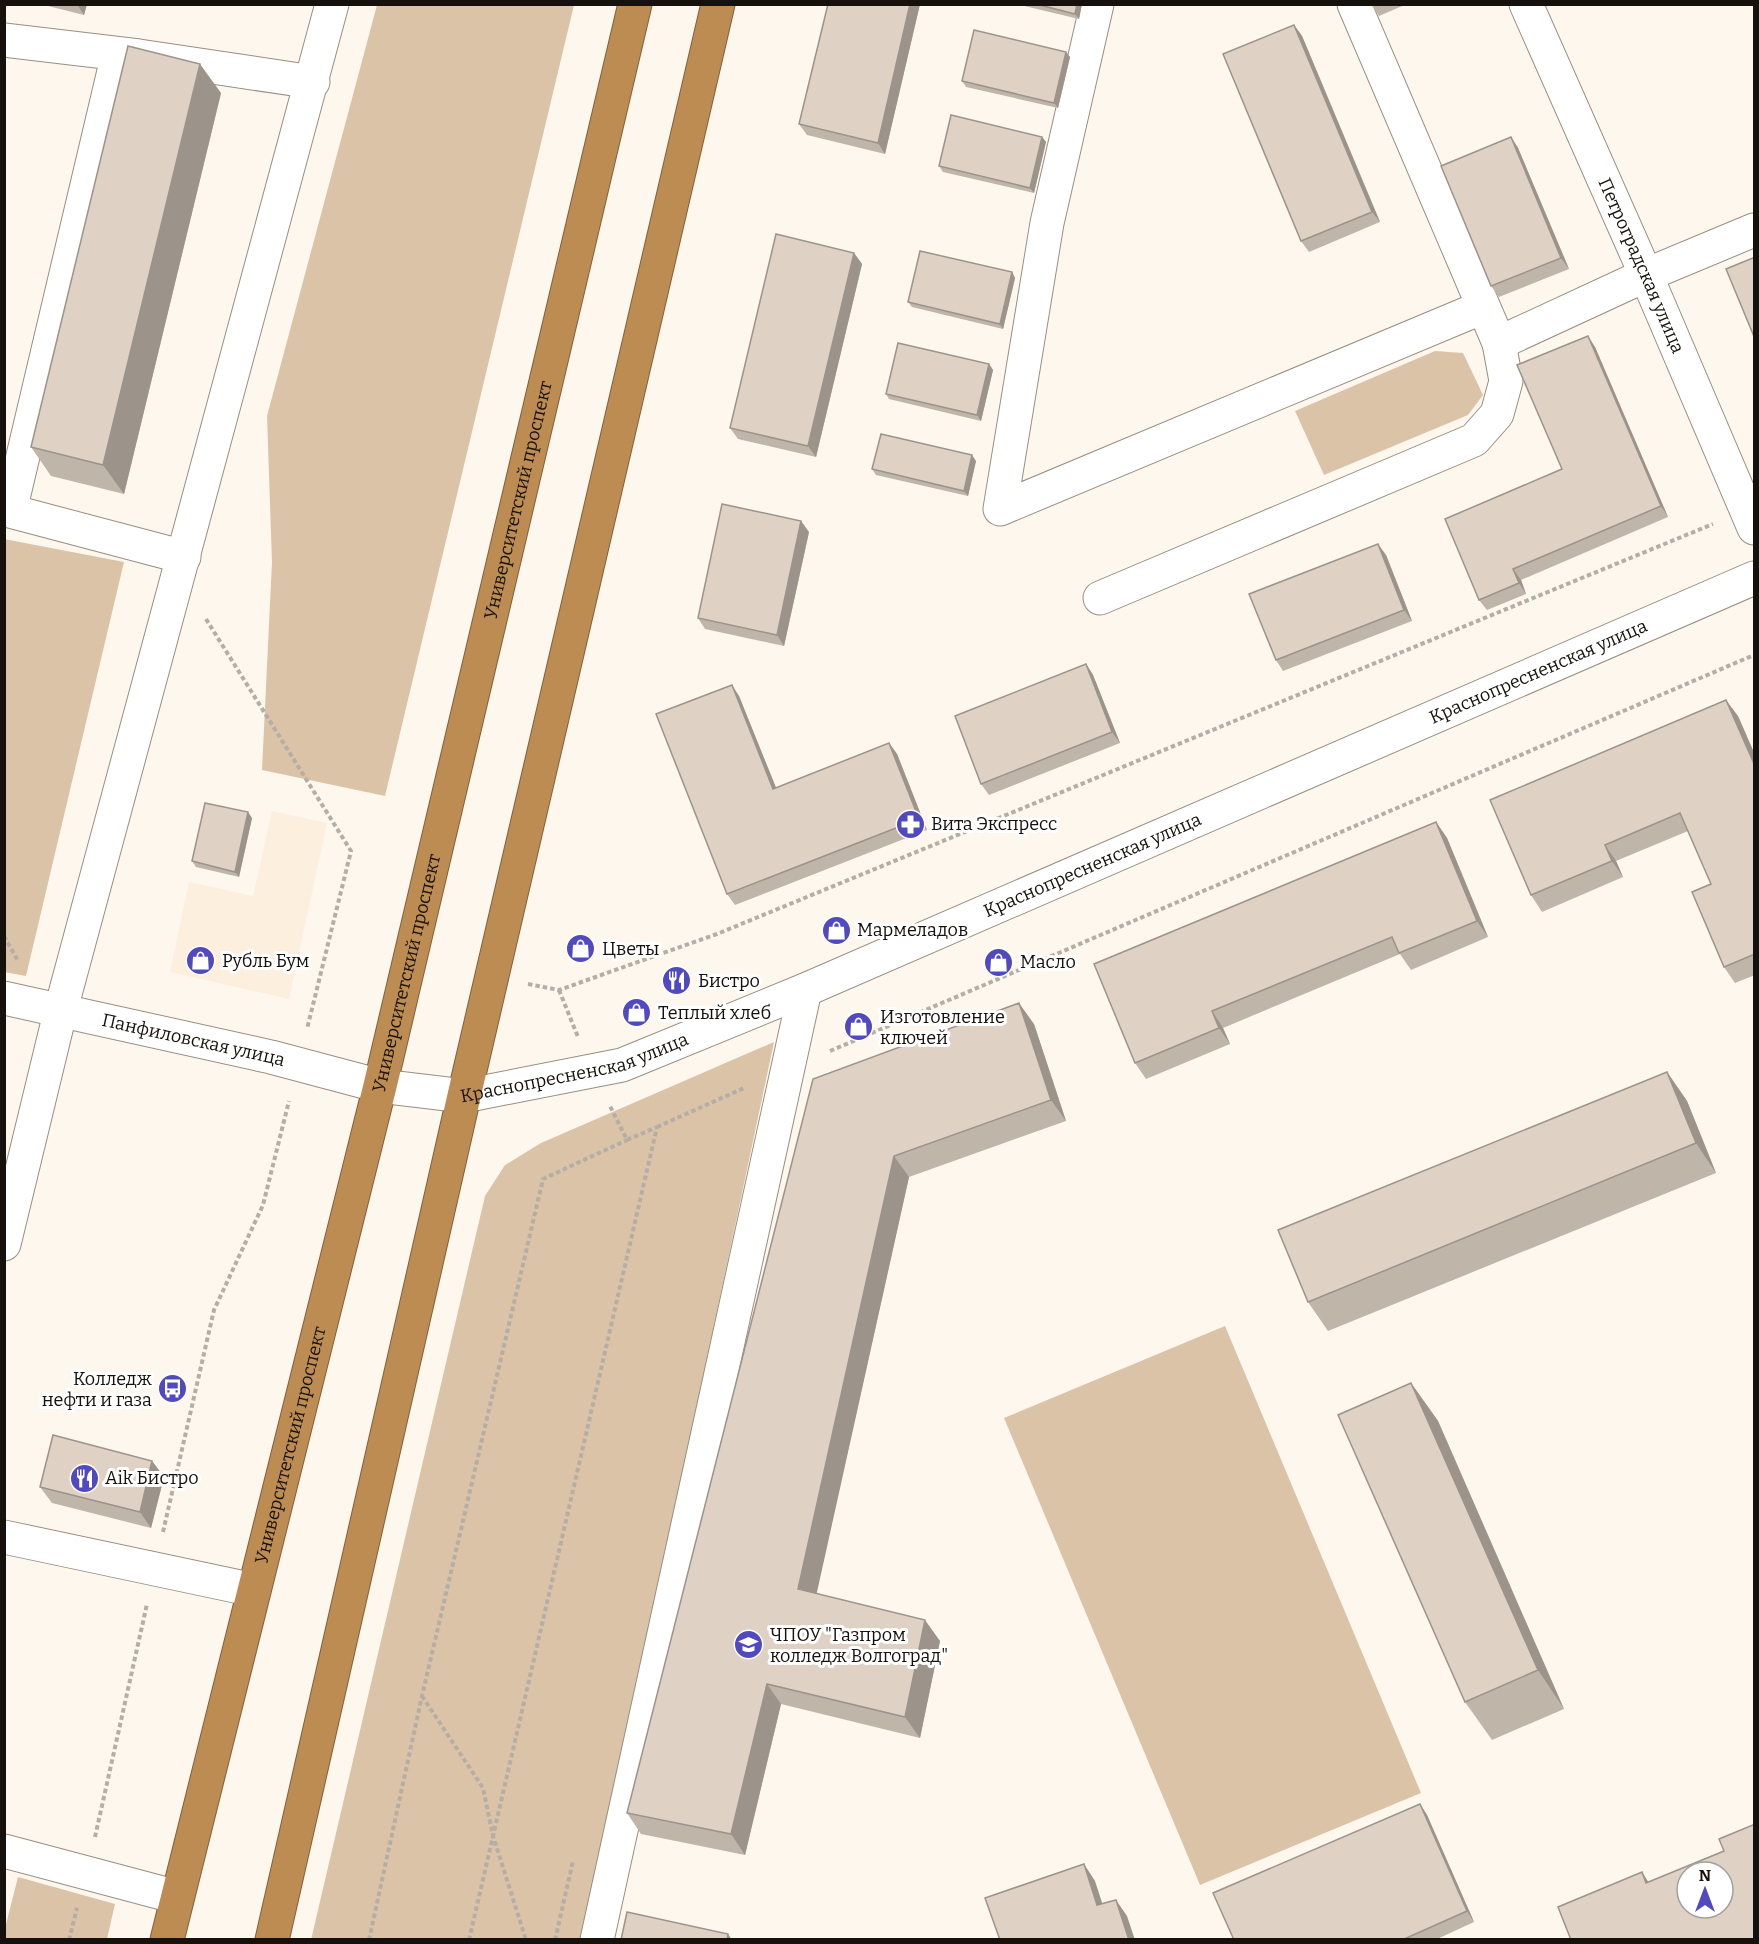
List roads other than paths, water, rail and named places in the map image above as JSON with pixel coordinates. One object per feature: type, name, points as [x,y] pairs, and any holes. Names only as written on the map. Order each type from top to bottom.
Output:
[{"type":"highway","name":"Университетский проспект","points":[[168,1940],[380,1086],[635,4]]},
{"type":"highway","points":[[272,1940],[464,1096],[718,4]]},
{"type":"street","points":[[4,1244],[61,1009],[313,82],[332,4]]},
{"type":"street","points":[[1096,4],[1047,223],[1000,509],[1483,307]]},
{"type":"street","points":[[1100,598],[1474,440],[1497,414],[1506,381],[1499,343],[1354,4]]},
{"type":"street","name":"Петроградская улица","points":[[1526,4],[1751,519]]},
{"type":"street","points":[[4,40],[313,82]]},
{"type":"street","points":[[118,54],[10,511],[181,566]]},
{"type":"street","points":[[1499,343],[1646,275],[1755,230]]},
{"type":"street","name":"Краснопресненская улица","points":[[380,1086],[464,1096],[622,1065],[805,990],[1755,578]]},
{"type":"street","points":[[597,1940],[805,990]]},
{"type":"street","name":"Панфиловская улица","points":[[4,998],[298,1064],[380,1086]]},
{"type":"street","points":[[4,1537],[254,1590]]},
{"type":"street","points":[[4,1851],[177,1897]]},
{"type":"place","name":"Вита Экспресс","points":[[910,824]]},
{"type":"place","name":"Мармеладов","points":[[836,930]]},
{"type":"place","name":"Цветы","points":[[581,949]]},
{"type":"place","name":"Рубль Бум","points":[[201,961]]},
{"type":"place","name":"Масло","points":[[999,962]]},
{"type":"place","name":"Бистро","points":[[677,981]]},
{"type":"place","name":"Теплый хлеб","points":[[637,1013]]},
{"type":"place","name":"Изготовление ключей","points":[[859,1027]]},
{"type":"place","name":"Колледж нефти и газа","points":[[173,1389]]},
{"type":"place","name":"Aik Бистро","points":[[84,1478]]},
{"type":"place","name":"ЧПОУ \"Газпром колледж Волгоград\"","points":[[749,1645]]}]
